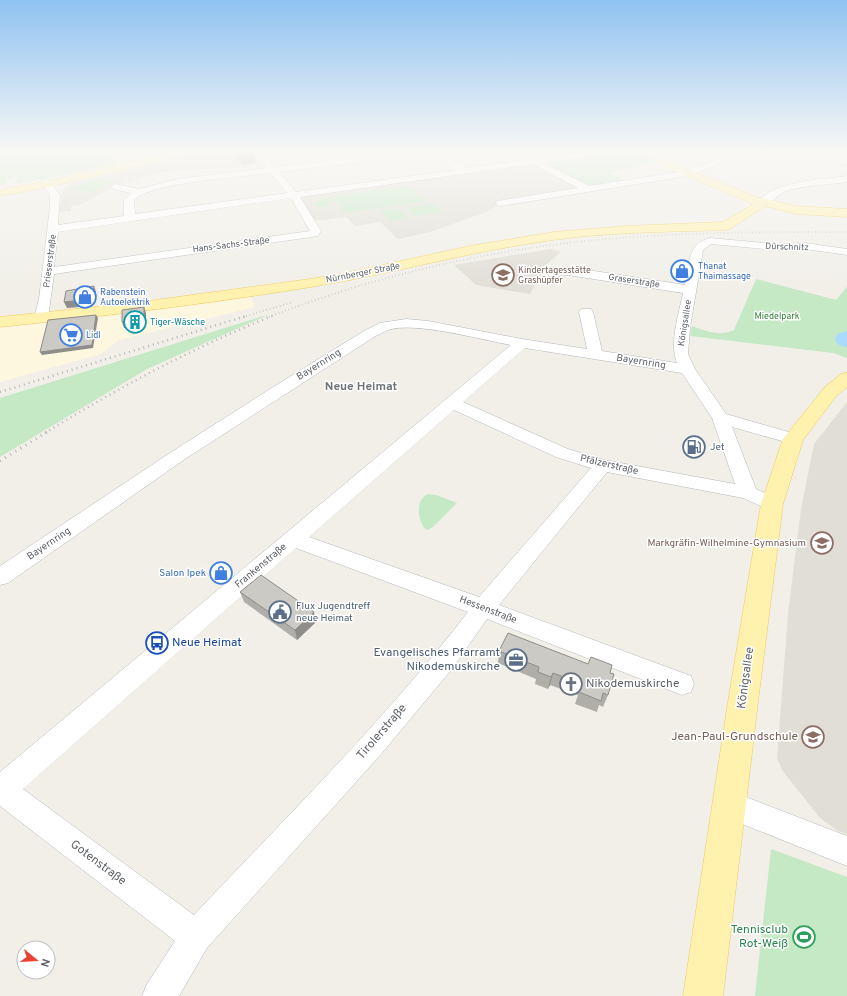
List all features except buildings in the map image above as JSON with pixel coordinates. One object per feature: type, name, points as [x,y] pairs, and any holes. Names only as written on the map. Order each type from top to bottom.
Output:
[{"type":"main road","points":[[751,199],[762,203],[812,212],[847,214]]},
{"type":"main road","name":"Nürnberger Straße","points":[[0,322],[216,297],[339,278],[470,250],[554,236],[627,230],[726,226],[762,203]]},
{"type":"main road","points":[[793,439],[831,391],[847,378]]},
{"type":"main road","name":"Königsallee","points":[[703,996],[743,702],[760,498],[793,439]]},
{"type":"street","name":"Prieserstraße","points":[[41,318],[45,299],[54,229],[55,199]]},
{"type":"street","points":[[130,199],[130,218]]},
{"type":"street","points":[[54,229],[268,199]]},
{"type":"street","name":"Hans-Sachs-Straße","points":[[48,271],[314,234],[316,231],[296,199]]},
{"type":"street","points":[[501,203],[523,199]]},
{"type":"street","points":[[762,203],[766,199]]},
{"type":"street","name":"Königsallee","points":[[727,242],[710,241],[705,243],[698,250],[681,338],[681,354],[687,369],[720,418],[760,498]]},
{"type":"street","name":"Dürschnitz","points":[[727,242],[776,247],[805,246],[847,252]]},
{"type":"street","name":"Graserstraße","points":[[554,273],[556,271],[568,271],[691,290]]},
{"type":"street","points":[[586,312],[595,354]]},
{"type":"street","name":"Bayernring","points":[[0,576],[284,386],[369,334],[385,326],[416,323],[687,369]]},
{"type":"street","name":"Frankenstraße","points":[[0,789],[453,403],[522,342]]},
{"type":"street","name":"Pfälzerstraße","points":[[453,403],[562,453],[602,465],[760,498]]},
{"type":"street","points":[[720,418],[793,439]]},
{"type":"street","name":"Tirolerstraße","points":[[159,996],[196,937],[373,744],[443,662],[483,608],[592,480],[602,465]]},
{"type":"street","name":"Hessenstraße","points":[[292,539],[483,608],[682,684]]},
{"type":"street","name":"Gotenstraße","points":[[0,789],[196,937]]},
{"type":"street","points":[[730,805],[847,851]]},
{"type":"shaded area","points":[[62,199],[90,199],[79,205],[71,206],[71,211],[59,212]]},
{"type":"shaded area","points":[[298,199],[523,199],[501,203],[486,212],[430,232],[398,239],[380,222],[356,226],[346,217],[308,220]]},
{"type":"shaded area","name":"Kindertagesstätte Grashüpfer","points":[[551,249],[561,252],[548,263],[530,294],[476,285],[454,265]]},
{"type":"shaded area","points":[[250,294],[255,307],[119,340],[101,354],[0,382],[0,327]]},
{"type":"shaded area","points":[[847,402],[847,834],[838,831],[820,818],[782,770],[777,758],[788,614],[801,509],[814,444]]},
{"type":"green space","points":[[321,199],[424,199],[426,201],[345,213],[333,200],[325,207],[314,205]]},
{"type":"green space","points":[[433,204],[443,212],[415,216],[406,208]]},
{"type":"green space","points":[[398,208],[408,218],[390,221],[380,211]]},
{"type":"green space","name":"Miedelpark","points":[[756,279],[836,300],[847,287],[847,358],[833,353],[690,336],[692,326],[718,333],[734,330]]},
{"type":"green space","points":[[270,314],[147,369],[0,457],[0,398]]},
{"type":"green space","points":[[428,494],[436,495],[457,503],[428,530],[424,528],[420,519],[419,505],[421,500]]},
{"type":"green space","name":"Tennisclub Rot-Weiß","points":[[771,849],[847,877],[847,996],[755,996]]},
{"type":"water","points":[[847,331],[847,347],[839,345],[836,342],[835,337],[840,333]]},
{"type":"railway","points":[[269,317],[351,288],[393,276],[477,257],[520,250],[606,239],[666,235],[757,232],[847,232]]},
{"type":"railway","points":[[243,317],[293,302]]},
{"type":"railway","points":[[0,392],[246,316]]},
{"type":"railway","points":[[45,433],[100,400],[184,355],[272,316]]},
{"type":"railway","points":[[0,461],[47,432]]},
{"type":"place","name":"Thanat Thaimassage","points":[[682,271]]},
{"type":"place","name":"Kindertagesstätte Grashüpfer","points":[[503,275]]},
{"type":"place","name":"Rabenstein Autoelektrik","points":[[85,297]]},
{"type":"place","name":"Tiger-Wäsche","points":[[135,322]]},
{"type":"place","name":"Lidl","points":[[71,335]]},
{"type":"place","name":"Jet","points":[[694,447]]},
{"type":"place","name":"Markgräfin-Wilhelmine-Gymnasium","points":[[822,543]]},
{"type":"place","name":"Salon Ipek","points":[[221,573]]},
{"type":"place","name":"Flux Jugendtreff neue Heimat","points":[[280,612]]},
{"type":"place","name":"Neue Heimat","points":[[157,643]]},
{"type":"place","name":"Evangelisches Pfarramt Nikodemuskirche","points":[[516,660]]},
{"type":"place","name":"Nikodemuskirche","points":[[571,684]]},
{"type":"place","name":"Jean-Paul-Grundschule","points":[[813,737]]},
{"type":"place","name":"Tennisclub Rot-Weiß","points":[[804,937]]},
{"type":"district","name":"Neue Heimat","points":[[361,387]]}]
